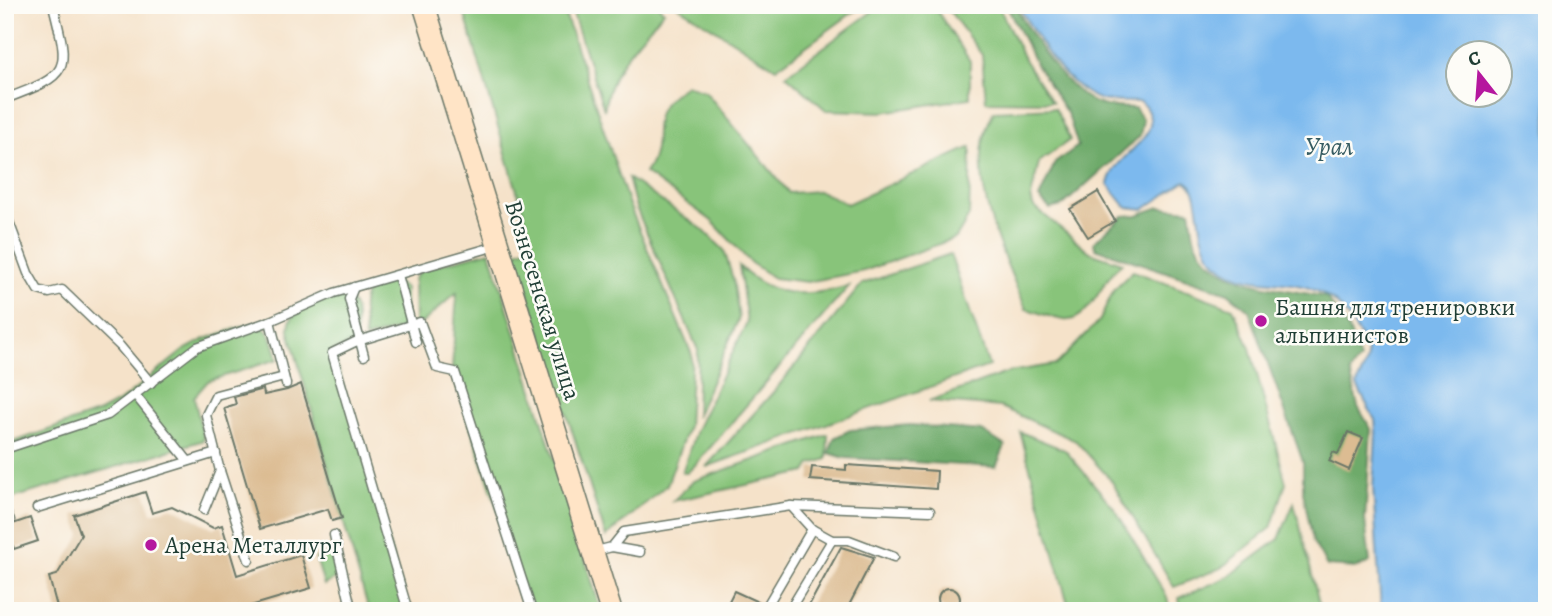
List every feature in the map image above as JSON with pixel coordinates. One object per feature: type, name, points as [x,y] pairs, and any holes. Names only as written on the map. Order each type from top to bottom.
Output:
[{"type":"main road","name":"Вознесенская улица","points":[[424,5],[499,245],[602,549],[611,611]]},
{"type":"lane","points":[[5,99],[49,83],[62,69],[65,53],[52,5]]},
{"type":"lane","points":[[5,211],[28,273],[38,290],[49,293],[62,290],[120,346],[151,383]]},
{"type":"lane","points":[[5,449],[108,415],[136,396],[197,346],[270,321],[354,287],[499,245]]},
{"type":"lane","points":[[398,275],[416,342]]},
{"type":"lane","points":[[354,287],[349,299],[364,356]]},
{"type":"lane","points":[[249,560],[219,471],[206,415],[216,395],[285,381],[270,321]]},
{"type":"lane","points":[[408,611],[332,356],[334,350],[359,340],[423,324],[437,369],[455,373],[531,611]]},
{"type":"lane","points":[[136,396],[188,461]]},
{"type":"lane","points":[[37,508],[216,453]]},
{"type":"lane","points":[[204,510],[219,471]]},
{"type":"lane","points":[[602,549],[624,532],[791,506],[930,511]]},
{"type":"lane","points":[[791,506],[813,529],[832,540],[849,540],[894,557]]},
{"type":"lane","points":[[5,509],[10,520]]},
{"type":"lane","points":[[764,611],[813,529]]},
{"type":"lane","points":[[327,611],[349,607],[334,535]]},
{"type":"lane","points":[[789,611],[832,540]]},
{"type":"lane","points":[[602,549],[640,552]]},
{"type":"green space","points":[[462,5],[562,5],[629,205],[692,355],[688,426],[667,485],[606,537],[515,252],[533,245]]},
{"type":"green space","points":[[570,5],[657,5],[664,11],[626,57],[612,81],[604,110]]},
{"type":"green space","points":[[676,5],[863,5],[776,68]]},
{"type":"green space","points":[[881,5],[933,5],[970,61],[970,98],[883,112],[826,110],[786,75]]},
{"type":"green space","points":[[945,5],[998,5],[1025,61],[1052,102],[986,101],[982,55]]},
{"type":"green space","points":[[1006,5],[1015,5],[1040,48],[1077,90],[1089,100],[1102,105],[1135,108],[1143,120],[1140,136],[1062,206],[1050,209],[1039,198],[1055,163],[1078,146],[1068,115],[1036,64]]},
{"type":"green space","points":[[686,85],[705,91],[789,193],[820,191],[847,204],[971,147],[969,216],[956,238],[864,271],[807,282],[774,278],[751,263],[712,221],[645,173],[655,149],[656,127],[662,106]]},
{"type":"green space","points":[[1055,108],[1070,140],[1039,162],[1031,197],[1033,206],[1090,252],[1122,263],[1081,315],[1064,320],[1026,309],[997,237],[983,185],[985,134],[994,111]]},
{"type":"green space","points":[[628,178],[702,229],[724,250],[733,279],[739,318],[696,417],[698,350],[636,208]]},
{"type":"green space","points":[[1160,207],[1190,210],[1194,236],[1202,253],[1215,266],[1231,276],[1250,282],[1326,297],[1349,330],[1360,359],[1350,372],[1358,407],[1371,429],[1365,520],[1370,562],[1357,568],[1327,566],[1313,542],[1303,492],[1303,462],[1249,310],[1228,293],[1095,248],[1094,242],[1123,216],[1137,215]]},
{"type":"green space","points":[[490,251],[601,611],[531,611],[452,370],[457,292],[422,323],[415,324],[414,279],[421,269]]},
{"type":"green space","points":[[950,254],[989,366],[706,467],[776,389],[862,284]]},
{"type":"green space","points":[[739,266],[751,277],[777,290],[804,293],[849,286],[696,464],[687,473],[682,473],[696,430],[747,322]]},
{"type":"green space","points":[[1133,271],[1233,308],[1250,348],[1286,483],[1271,528],[1221,568],[1174,587],[1111,480],[1076,441],[1001,407],[929,401],[1009,372],[1057,364],[1100,320],[1114,289]]},
{"type":"green space","points":[[391,279],[405,288],[405,327],[365,339],[363,300],[371,289]]},
{"type":"green space","points":[[343,296],[349,299],[355,309],[355,342],[333,351],[408,611],[369,611],[289,331],[290,322],[300,310]]},
{"type":"green space","points":[[250,324],[267,331],[273,340],[278,359],[208,381],[194,397],[204,440],[10,499],[5,486],[5,445],[100,412],[122,400],[184,350],[205,339]]},
{"type":"green space","points":[[910,425],[982,431],[1005,446],[996,467],[845,458],[829,453],[834,438],[850,430]]},
{"type":"green space","points":[[1020,432],[1065,450],[1115,509],[1167,597],[1170,611],[1070,611]]},
{"type":"green space","points":[[828,434],[827,459],[811,464],[806,472],[673,501],[693,481]]},
{"type":"green space","points":[[1294,503],[1321,611],[1181,611],[1179,598],[1228,577],[1279,539]]},
{"type":"green space","points":[[330,553],[337,578],[324,585],[316,558]]},
{"type":"water","name":"Урал","points":[[1018,5],[1547,5],[1547,611],[1381,611],[1373,488],[1376,433],[1375,420],[1357,386],[1367,356],[1361,337],[1338,306],[1321,293],[1302,286],[1245,278],[1228,271],[1212,258],[1203,237],[1195,193],[1185,181],[1144,209],[1126,207],[1108,184],[1112,172],[1146,134],[1150,125],[1149,114],[1141,102],[1102,100],[1089,94],[1064,73],[1043,46]]},
{"type":"building","points":[[1098,192],[1115,221],[1088,237],[1070,209]]},
{"type":"building","points":[[301,384],[342,518],[332,521],[328,509],[260,529],[224,408],[236,404],[234,397],[263,389],[264,395]]},
{"type":"building","points":[[1348,432],[1363,438],[1349,470],[1329,461],[1333,452],[1338,454]]},
{"type":"building","points":[[846,465],[937,471],[936,489],[810,480],[812,467],[846,470]]},
{"type":"building","name":"Арена Металлург","points":[[145,492],[152,513],[172,507],[213,528],[222,525],[237,575],[301,555],[311,588],[247,607],[248,611],[58,611],[49,577],[57,575],[81,535],[74,515]]},
{"type":"building","points":[[30,518],[38,541],[14,549],[7,526]]},
{"type":"building","points":[[841,547],[874,557],[846,611],[806,611]]},
{"type":"building","points":[[949,588],[957,591],[960,599],[957,607],[949,610],[941,607],[938,599],[941,591]]},
{"type":"building","points":[[734,591],[758,602],[753,611],[724,611]]},
{"type":"place","name":"Башня для тренировки альпинистов","points":[[1261,321]]},
{"type":"place","name":"Арена Металлург","points":[[151,545]]}]
